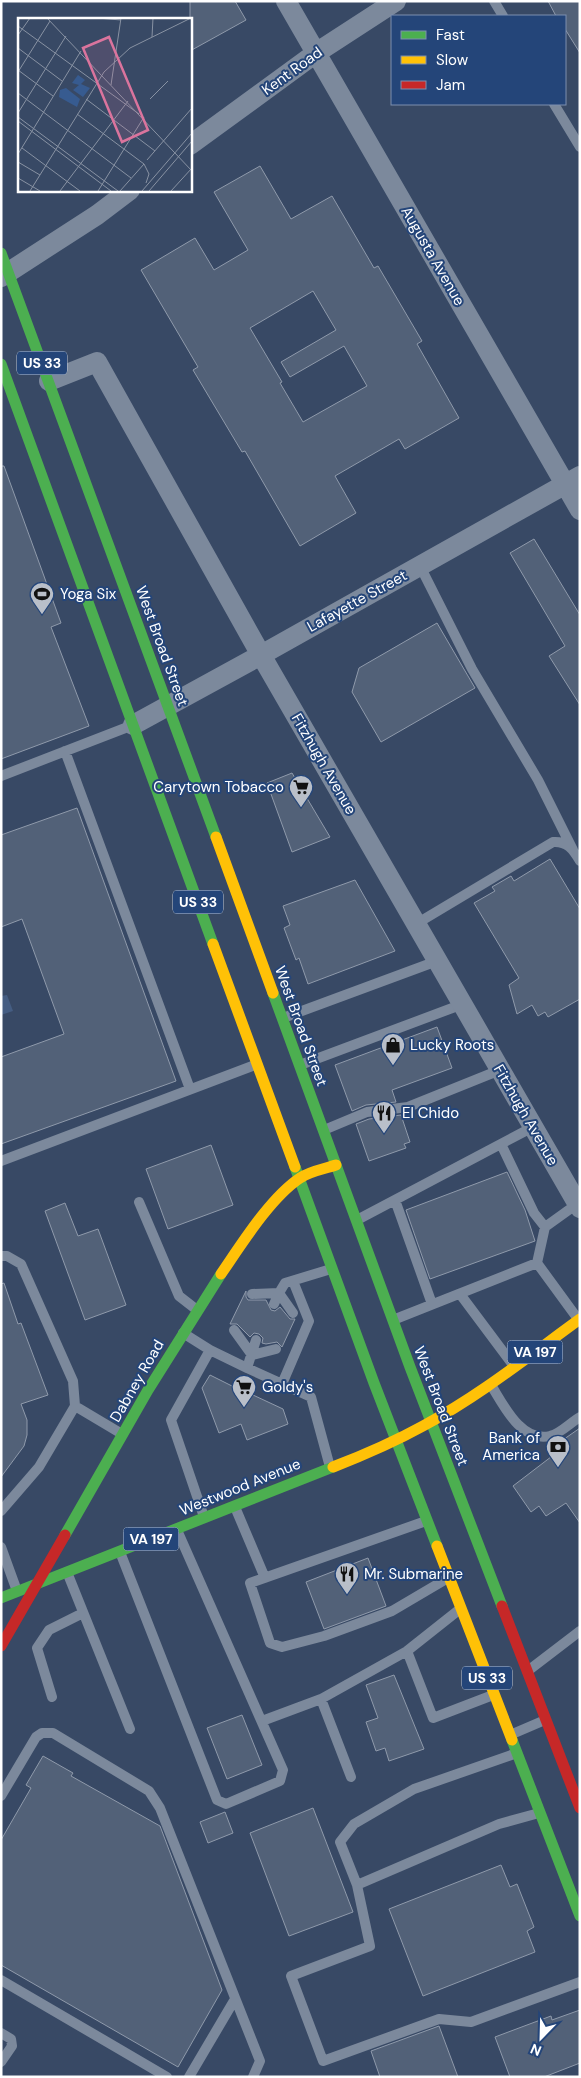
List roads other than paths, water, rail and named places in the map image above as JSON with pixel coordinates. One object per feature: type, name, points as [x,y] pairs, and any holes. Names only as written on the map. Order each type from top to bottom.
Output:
[{"type":"main road","name":"West Broad Street","points":[[1,253],[5,274],[49,381],[393,1320],[527,1671],[577,1790],[580,1808]]},
{"type":"main road","name":"US 33","points":[[1,364],[332,1269],[460,1608],[580,1916]]},
{"type":"main road","name":"Dabney Road","points":[[1,1646],[182,1333],[226,1266],[263,1217],[299,1178],[336,1165]]},
{"type":"main road","name":"VA 197","points":[[431,1422],[579,1320]]},
{"type":"main road","name":"Westwood Avenue","points":[[1,1598],[330,1468],[396,1440],[431,1422]]},
{"type":"street","name":"Augusta Avenue","points":[[286,1],[572,480],[580,510]]},
{"type":"street","name":"Kent Road","points":[[191,144],[316,53],[396,1]]},
{"type":"street","points":[[5,274],[97,215],[129,191]]},
{"type":"street","name":"Fitzhugh Avenue","points":[[49,381],[97,362],[261,655],[578,1206]]},
{"type":"street","name":"Lafayette Street","points":[[133,724],[261,655],[572,480]]},
{"type":"lane","points":[[494,1],[502,15]]},
{"type":"lane","points":[[555,105],[580,147]]},
{"type":"lane","points":[[420,566],[472,669],[538,780],[580,861]]},
{"type":"lane","points":[[1,776],[133,724]]},
{"type":"lane","points":[[65,751],[186,1091]]},
{"type":"lane","points":[[416,924],[552,842],[562,842],[573,850]]},
{"type":"lane","points":[[282,1018],[437,961]]},
{"type":"lane","points":[[300,1065],[463,1004]]},
{"type":"lane","points":[[1,1161],[257,1064]]},
{"type":"lane","points":[[323,1130],[368,1112],[408,1107],[500,1070]]},
{"type":"lane","points":[[357,1221],[533,1126]]},
{"type":"lane","points":[[501,1144],[534,1213],[544,1226],[537,1263],[579,1320]]},
{"type":"lane","points":[[395,1200],[432,1304]]},
{"type":"lane","points":[[139,1202],[178,1296],[198,1310]]},
{"type":"lane","points":[[544,1226],[578,1206]]},
{"type":"lane","points":[[1,1256],[7,1256],[21,1264],[73,1381],[75,1406],[39,1467],[1,1511]]},
{"type":"lane","points":[[393,1320],[537,1263]]},
{"type":"lane","points":[[274,1304],[285,1283],[332,1269]]},
{"type":"lane","points":[[282,1384],[309,1321],[293,1281]]},
{"type":"lane","points":[[252,1294],[279,1293]]},
{"type":"lane","points":[[279,1293],[293,1313]]},
{"type":"lane","points":[[460,1294],[514,1366]]},
{"type":"lane","points":[[234,1330],[252,1356]]},
{"type":"lane","points":[[182,1333],[210,1350],[311,1397],[330,1468]]},
{"type":"lane","points":[[247,1368],[256,1340]]},
{"type":"lane","points":[[252,1356],[276,1349]]},
{"type":"lane","points":[[204,1518],[171,1420],[210,1350]]},
{"type":"lane","points":[[490,1383],[512,1418],[526,1431],[539,1436],[550,1436],[580,1417]]},
{"type":"lane","points":[[75,1406],[123,1435]]},
{"type":"lane","points":[[234,1506],[265,1578]]},
{"type":"lane","points":[[427,1521],[250,1583],[270,1643],[282,1647],[324,1636],[392,1611],[449,1578]]},
{"type":"lane","points":[[120,1552],[217,1800],[226,1804],[280,1781],[283,1770],[176,1529]]},
{"type":"lane","points":[[1,1546],[17,1592]]},
{"type":"lane","points":[[67,1572],[130,1729]]},
{"type":"lane","points":[[262,1721],[321,1699],[407,1651],[460,1608]]},
{"type":"lane","points":[[52,1696],[38,1648],[49,1630],[83,1613]]},
{"type":"lane","points":[[527,1671],[580,1631]]},
{"type":"lane","points":[[407,1651],[433,1718],[494,1694]]},
{"type":"lane","points":[[321,1699],[351,1777]]},
{"type":"lane","points":[[510,1735],[546,1719]]},
{"type":"lane","points":[[1,1796],[36,1737],[42,1733],[53,1734],[149,1792],[160,1808],[260,2061],[253,2077]]},
{"type":"lane","points":[[517,1753],[414,1789],[354,1824],[340,1842],[357,1885],[370,1946],[291,1976],[323,2061],[439,2019],[472,2022],[580,1982]]},
{"type":"lane","points":[[357,1885],[499,1824],[540,1813]]},
{"type":"lane","points":[[1,1980],[167,2077]]},
{"type":"lane","points":[[189,2077],[235,1999]]},
{"type":"lane","points":[[1,2033],[11,2039],[12,2046],[1,2062]]},
{"type":"water","points":[[7,995],[13,1011],[1,1015],[1,996]]},
{"type":"place","name":"Yoga Six","points":[[42,615]]},
{"type":"place","name":"Carytown Tobacco","points":[[301,808]]},
{"type":"place","name":"Lucky Roots","points":[[393,1066]]},
{"type":"place","name":"El Chido","points":[[384,1134]]},
{"type":"place","name":"Goldy's","points":[[244,1408]]},
{"type":"place","name":"Bank of America","points":[[558,1468]]},
{"type":"place","name":"Mr. Submarine","points":[[347,1595]]}]
